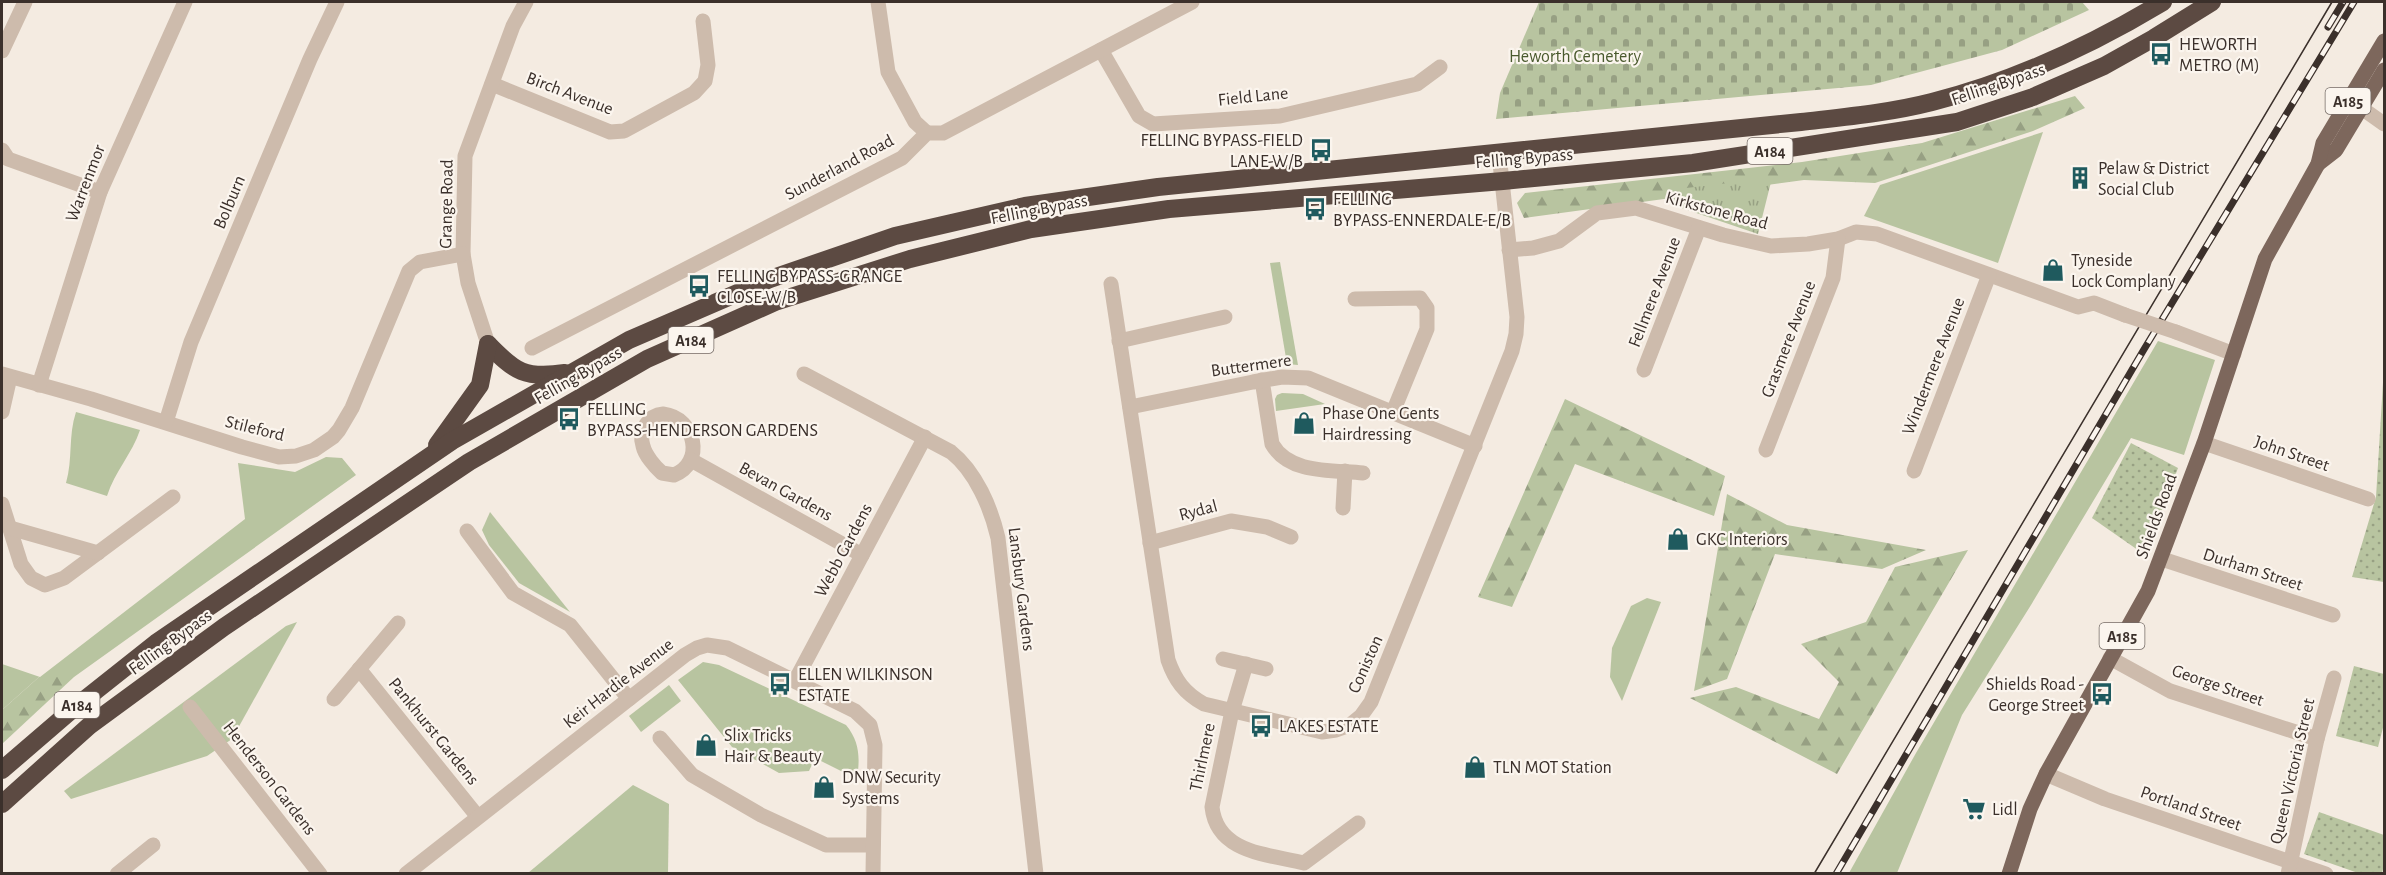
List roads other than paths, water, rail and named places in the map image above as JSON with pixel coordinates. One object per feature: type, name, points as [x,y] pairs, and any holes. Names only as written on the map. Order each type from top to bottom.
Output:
[{"type":"highway","name":"Felling Bypass","points":[[2,770],[74,708],[156,643],[452,441],[629,340],[770,279],[906,234],[1025,206],[1158,187],[1801,122],[1867,114],[1930,102],[1990,85],[2082,48],[2163,2]]},
{"type":"highway","name":"Felling Bypass","points":[[2,804],[89,726],[214,634],[469,462],[647,359],[775,302],[910,259],[1031,229],[1169,208],[1694,163],[1958,122],[2033,97],[2104,66],[2212,2]]},
{"type":"highway","points":[[488,344],[517,371],[542,377],[574,372]]},
{"type":"highway","points":[[429,456],[480,385],[488,344]]},
{"type":"main road","name":"A185","points":[[2356,104],[2385,41]]},
{"type":"main road","name":"A185","points":[[2356,104],[2385,70]]},
{"type":"main road","name":"Shields Road","points":[[2010,873],[2030,810],[2046,774],[2148,591],[2162,559],[2204,443],[2265,259],[2318,164],[2323,143],[2356,104]]},
{"type":"street","points":[[2,51],[25,2]]},
{"type":"street","name":"Warrenmor","points":[[39,385],[100,192],[185,2]]},
{"type":"street","name":"Bolburn","points":[[166,422],[191,342],[310,59],[337,2]]},
{"type":"street","name":"Grange Road","points":[[488,344],[468,284],[463,254],[465,156],[513,26],[526,2]]},
{"type":"street","points":[[878,2],[888,72],[915,122],[927,133],[944,133],[1192,2]]},
{"type":"street","name":"Birch Avenue","points":[[492,84],[610,132],[624,131],[694,93],[705,81],[708,64],[703,21]]},
{"type":"street","name":"Field Lane","points":[[1101,51],[1139,116],[1152,124],[1280,116],[1417,84],[1440,67]]},
{"type":"street","points":[[2356,104],[2385,124]]},
{"type":"street","name":"Sunderland Road","points":[[532,348],[902,158],[927,133]]},
{"type":"street","points":[[2,150],[8,159],[100,192]]},
{"type":"street","name":"Coniston","points":[[1111,284],[1168,660],[1173,675],[1191,697],[1204,704],[1322,732],[1336,730],[1350,725],[1361,716],[1371,702],[1512,351],[1517,317],[1499,154]]},
{"type":"street","name":"Kirkstone Road","points":[[1509,250],[1533,248],[1559,240],[1597,213],[1636,208],[1699,228],[1771,246],[1808,244],[1838,239],[1856,232],[1877,234],[2078,307],[2094,303],[2234,354]]},
{"type":"street","name":"Fellmere Avenue","points":[[1644,370],[1699,228]]},
{"type":"street","name":"Grasmere Avenue","points":[[1766,450],[1833,278],[1838,239]]},
{"type":"street","name":"Stileford","points":[[6,376],[279,457],[296,456],[314,450],[333,437],[352,408],[409,271],[420,261],[463,254]]},
{"type":"street","name":"Windermere Avenue","points":[[1914,471],[1989,275]]},
{"type":"street","points":[[1355,299],[1420,298],[1427,308],[1427,329],[1393,412]]},
{"type":"street","points":[[1119,341],[1225,317]]},
{"type":"street","name":"Lansbury Gardens","points":[[804,374],[925,437],[962,460],[986,504],[995,527],[1036,873]]},
{"type":"street","points":[[2,412],[6,376]]},
{"type":"street","name":"Buttermere","points":[[1130,407],[1263,380],[1282,377],[1308,378],[1475,446]]},
{"type":"street","points":[[1263,380],[1272,444],[1277,454],[1295,465],[1363,473]]},
{"type":"street","name":"Webb Gardens","points":[[795,681],[925,437]]},
{"type":"street","name":"John Street","points":[[2204,443],[2368,499]]},
{"type":"street","name":"Bevan Gardens","points":[[692,460],[862,555]]},
{"type":"street","points":[[1343,508],[1345,471]]},
{"type":"street","points":[[2,504],[21,564],[31,578],[45,585],[64,578],[173,496]]},
{"type":"street","name":"Rydal","points":[[1150,543],[1231,521],[1267,527],[1291,537]]},
{"type":"street","points":[[10,528],[98,553]]},
{"type":"street","points":[[467,531],[513,593],[570,626],[629,699]]},
{"type":"street","name":"Durham Street","points":[[2162,559],[2333,615]]},
{"type":"street","points":[[334,699],[398,623]]},
{"type":"street","name":"Keir Hardie Avenue","points":[[406,873],[686,655],[707,645],[727,648],[795,681],[855,711],[870,725],[875,745],[873,873]]},
{"type":"street","name":"George Street","points":[[2110,658],[2170,691],[2318,739]]},
{"type":"street","points":[[1224,659],[1266,669]]},
{"type":"street","points":[[1232,711],[1246,664]]},
{"type":"street","name":"Pankhurst Gardens","points":[[359,669],[478,817]]},
{"type":"street","name":"Queen Victoria Street","points":[[2290,868],[2318,739],[2334,678]]},
{"type":"street","name":"Henderson Gardens","points":[[190,707],[320,873]]},
{"type":"street","name":"Thirlmere","points":[[1232,711],[1212,807],[1213,820],[1227,839],[1239,846],[1304,863],[1358,824]]},
{"type":"street","points":[[660,738],[692,775],[760,814],[826,845],[873,845]]},
{"type":"street","name":"Portland Street","points":[[2046,774],[2105,799],[2290,868],[2326,873]]},
{"type":"street","points":[[117,873],[153,845]]},
{"type":"tram line","points":[[1814,874],[2332,2]]},
{"type":"railway","points":[[2328,27],[2343,2]]},
{"type":"railway","points":[[1836,874],[2143,351],[2354,2]]},
{"type":"place","name":"HEWORTH METRO (M)","points":[[2161,54]]},
{"type":"place","name":"FELLING BYPASS-FIELD LANE-W/B","points":[[1321,150]]},
{"type":"place","name":"Pelaw & District Social Club","points":[[2080,178]]},
{"type":"place","name":"FELLING BYPASS-ENNERDALE-E/B","points":[[1315,209]]},
{"type":"place","name":"Tyneside Lock Complany","points":[[2053,270]]},
{"type":"place","name":"FELLING BYPASS-GRANGE CLOSE-W/B","points":[[699,286]]},
{"type":"place","name":"FELLING BYPASS-HENDERSON GARDENS","points":[[569,419]]},
{"type":"place","name":"Phase One Gents Hairdressing","points":[[1304,423]]},
{"type":"place","name":"GKC Interiors","points":[[1678,539]]},
{"type":"place","name":"ELLEN WILKINSON ESTATE","points":[[780,684]]},
{"type":"place","name":"Shields Road - George Street","points":[[2102,694]]},
{"type":"place","name":"LAKES ESTATE","points":[[1261,726]]},
{"type":"place","name":"Slix Tricks Hair & Beauty","points":[[706,745]]},
{"type":"place","name":"TLN MOT Station","points":[[1475,767]]},
{"type":"place","name":"DNW Security Systems","points":[[824,787]]},
{"type":"place","name":"Lidl","points":[[1974,809]]},
{"type":"park label","name":"Heworth Cemetery","points":[[1575,56]]}]
